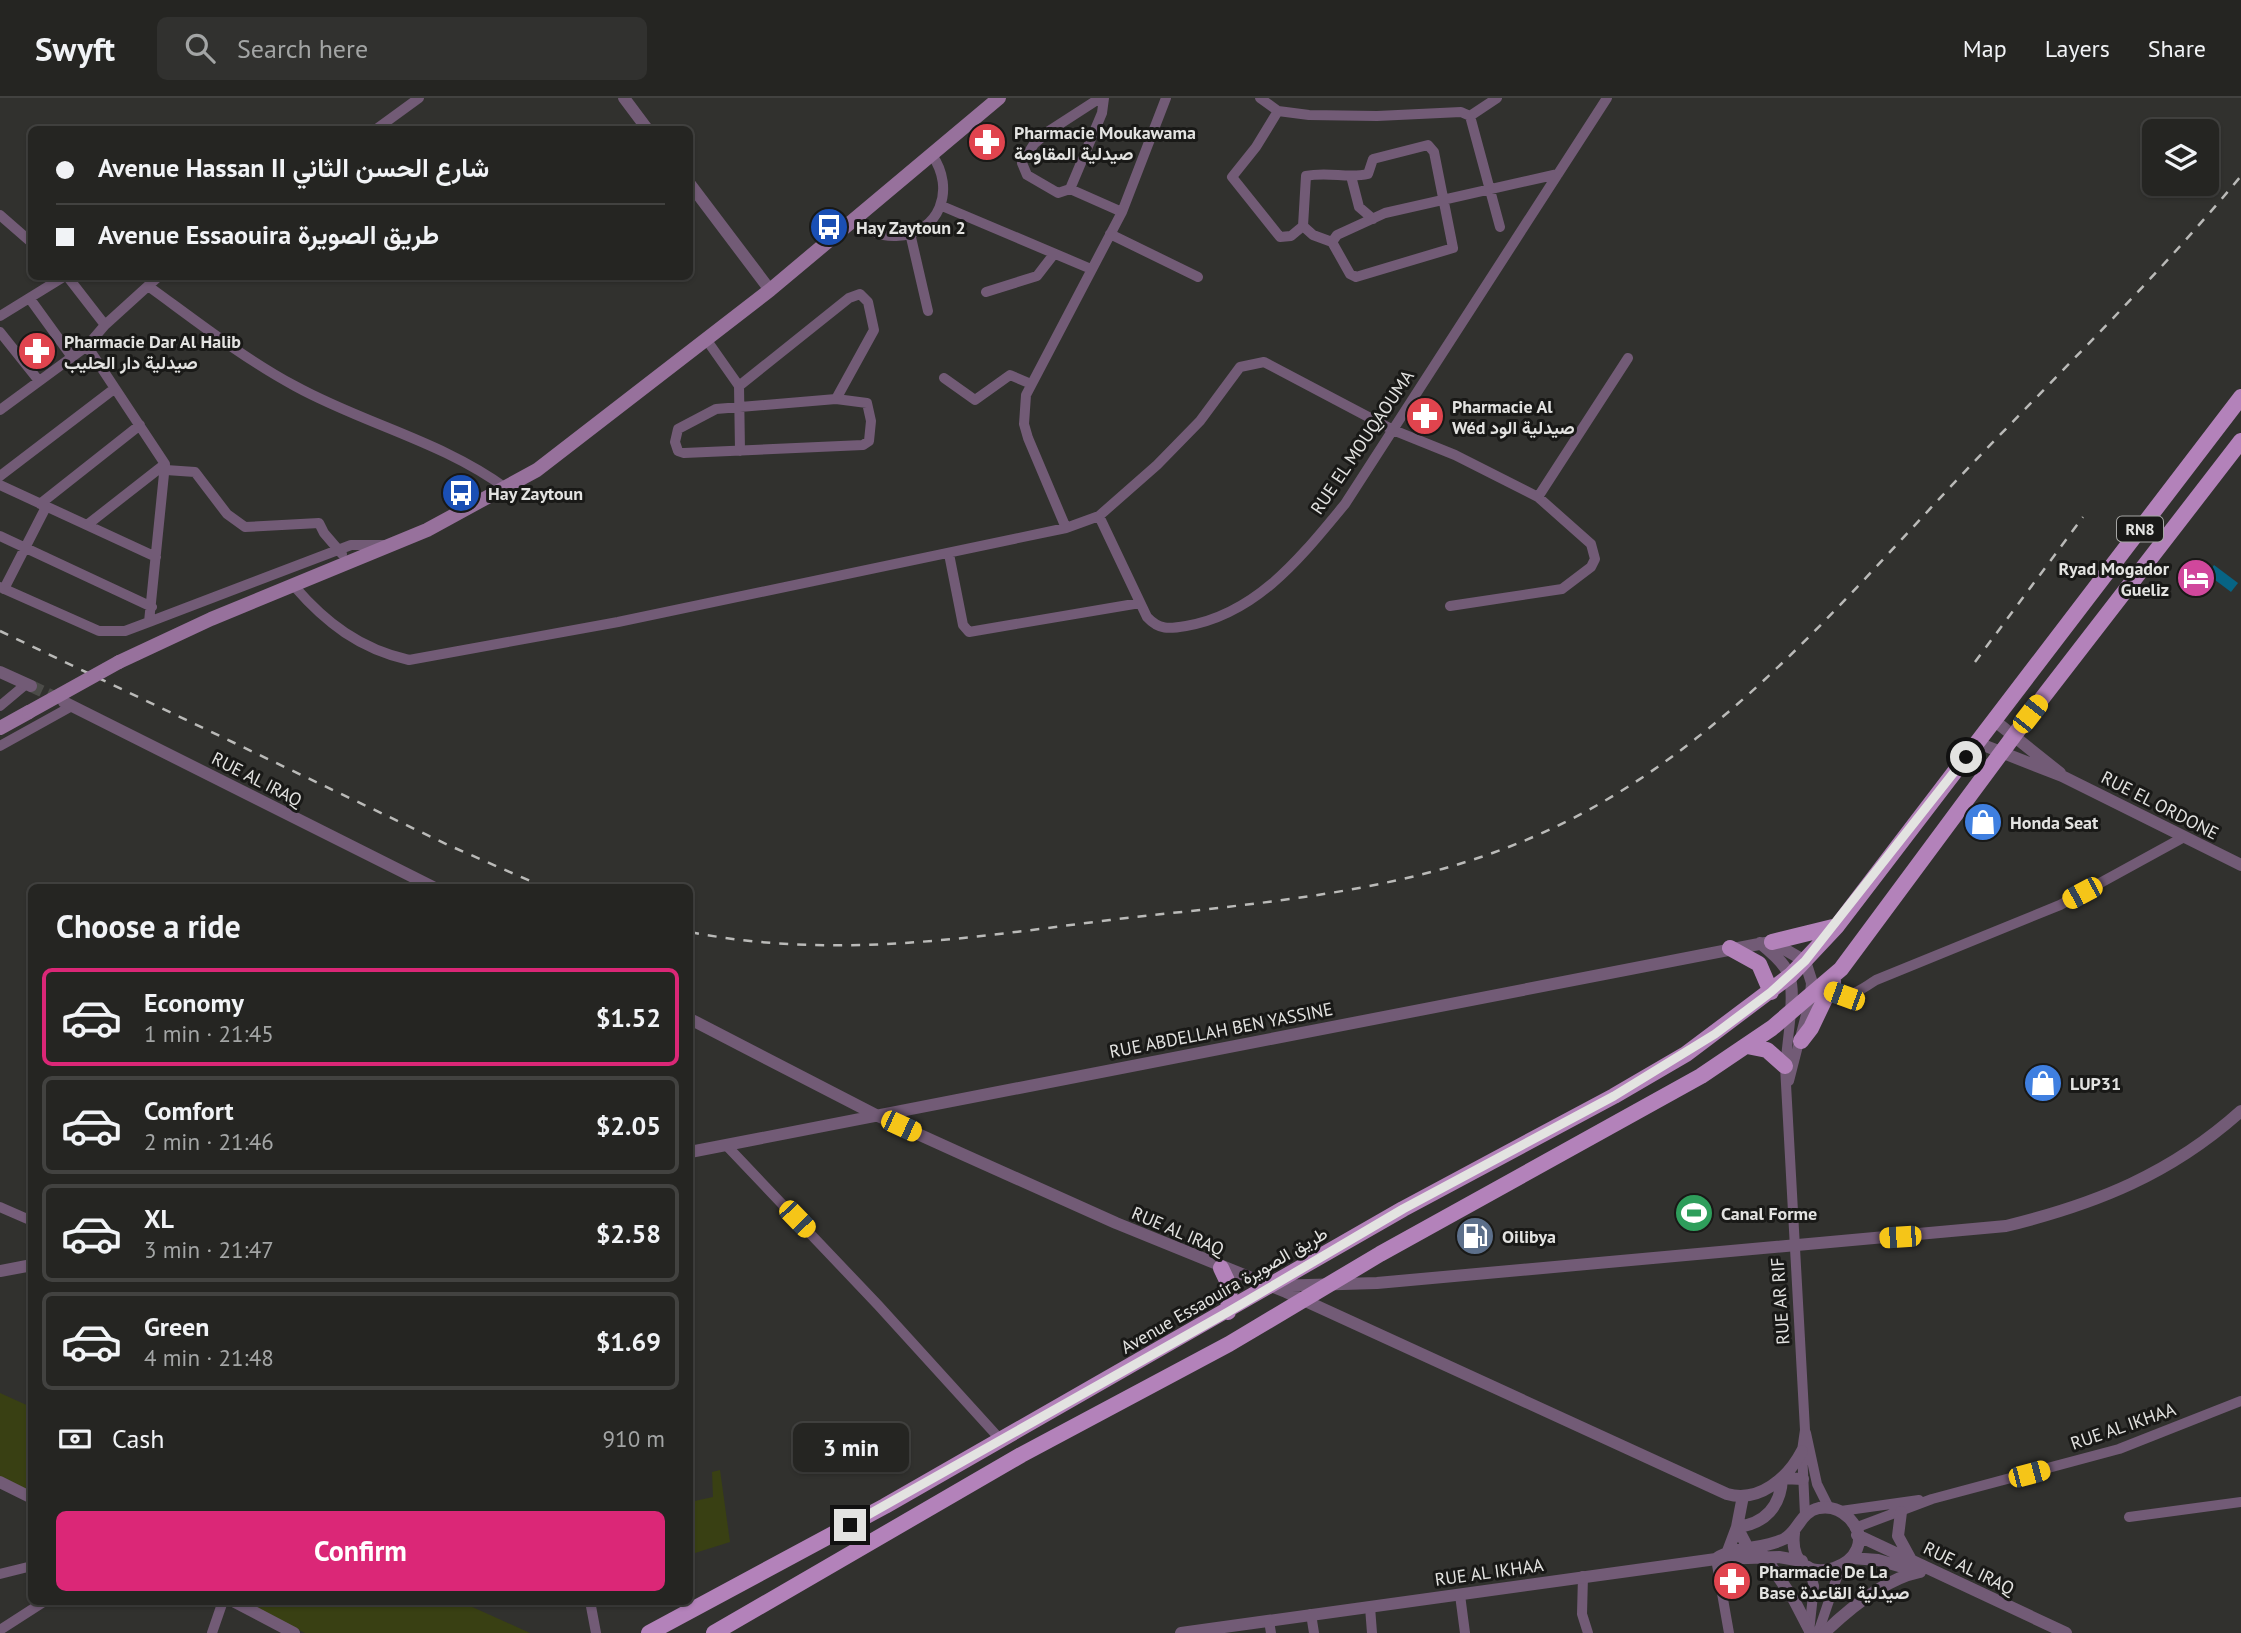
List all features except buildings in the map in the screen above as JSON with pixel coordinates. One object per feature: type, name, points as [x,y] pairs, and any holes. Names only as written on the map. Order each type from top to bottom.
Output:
[{"type":"main road","points":[[0,728],[119,662],[390,546],[507,489],[564,451],[770,290],[999,98]]},
{"type":"main road","name":"RN8","points":[[1805,961],[1837,926],[2241,397]]},
{"type":"main road","name":"RN8","points":[[714,1633],[1021,1455],[1229,1344],[1326,1285],[1701,1076],[1791,1013],[1840,969],[2000,754],[2241,441]]},
{"type":"main road","points":[[1766,943],[1837,926]]},
{"type":"main road","points":[[1730,948],[1759,964],[1771,992]]},
{"type":"main road","name":"Avenue Essaouira طريق الصويرة","points":[[649,1633],[885,1506],[999,1438],[1228,1312],[1403,1209],[1614,1096],[1686,1054],[1771,992],[1805,961]]},
{"type":"main road","points":[[1801,1041],[1811,1028],[1840,969]]},
{"type":"main road","points":[[1747,1046],[1767,1050],[1785,1066]]},
{"type":"main road","points":[[1221,1268],[1230,1287],[1228,1312]]},
{"type":"street","points":[[380,126],[419,98]]},
{"type":"street","points":[[624,98],[645,126]]},
{"type":"street","points":[[1102,98],[1042,137],[1022,163],[1027,175],[1040,185],[1059,193],[1070,189],[1122,212]]},
{"type":"street","points":[[1070,189],[1102,113],[1102,98]]},
{"type":"street","points":[[1066,527],[1024,424],[1024,408],[1031,384],[1122,212],[1166,98]]},
{"type":"street","points":[[1260,98],[1278,111],[1377,116],[1461,112],[1470,116],[1500,228]]},
{"type":"street","points":[[1470,116],[1497,98]]},
{"type":"street","name":"RUE EL MOUQAOUMA","points":[[1099,516],[1140,603],[1155,626],[1168,629],[1212,621],[1237,610],[1266,590],[1305,552],[1345,504],[1606,98]]},
{"type":"street","points":[[1278,111],[1256,147],[1232,177],[1280,237],[1290,236],[1303,226],[1306,176],[1337,172],[1351,176],[1371,172],[1373,159],[1428,145],[1434,152],[1454,244],[1450,251],[1356,277],[1350,274],[1332,242],[1313,235],[1303,226]]},
{"type":"street","points":[[855,220],[883,235],[897,236],[926,224],[942,206],[946,189],[943,172],[933,155]]},
{"type":"street","points":[[1332,242],[1337,235],[1385,213],[1559,174]]},
{"type":"street","points":[[1351,176],[1359,207],[1373,219]]},
{"type":"street","points":[[693,188],[770,290]]},
{"type":"street","points":[[942,206],[1091,269]]},
{"type":"street","points":[[0,215],[28,239]]},
{"type":"street","points":[[909,233],[928,312]]},
{"type":"street","points":[[1110,234],[1198,277]]},
{"type":"street","points":[[986,292],[1037,276],[1054,254]]},
{"type":"street","points":[[0,316],[59,280]]},
{"type":"street","points":[[67,280],[105,325]]},
{"type":"street","points":[[2,406],[87,346],[105,325],[155,280]]},
{"type":"street","points":[[149,286],[191,318],[292,385],[468,462],[507,489]]},
{"type":"street","points":[[739,386],[849,298],[860,293],[868,302],[874,330],[836,399]]},
{"type":"street","points":[[30,299],[72,357]]},
{"type":"street","points":[[0,332],[38,381]]},
{"type":"street","points":[[706,339],[739,386],[740,452]]},
{"type":"street","points":[[87,346],[165,467],[149,622]]},
{"type":"street","points":[[1538,497],[1628,358]]},
{"type":"street","points":[[294,586],[330,625],[377,650],[409,660],[433,658],[605,624],[949,554],[1066,527],[1099,516],[1200,421],[1240,367],[1252,362],[1264,362],[1393,430],[1455,456],[1538,497],[1591,544],[1595,559],[1591,567],[1562,589],[1450,606]]},
{"type":"street","points":[[944,378],[975,400],[1010,375],[1031,384]]},
{"type":"street","points":[[0,476],[114,389]]},
{"type":"street","points":[[836,399],[867,403],[871,421],[869,441],[863,445],[740,452],[678,451],[674,442],[678,429],[716,409],[739,405],[836,399]]},
{"type":"street","points":[[140,425],[43,505],[25,548],[2,588],[99,631],[125,631],[338,550],[361,544],[390,546]]},
{"type":"street","points":[[88,525],[165,467],[195,472],[227,514],[245,527],[314,521],[319,523],[338,550],[352,562]]},
{"type":"street","points":[[0,485],[156,557]]},
{"type":"street","points":[[0,536],[152,607]]},
{"type":"street","points":[[949,554],[963,625],[969,632],[1140,603]]},
{"type":"street","points":[[0,672],[28,685],[0,706]]},
{"type":"street","points":[[0,746],[69,704]]},
{"type":"street","name":"RUE AL IRAQ","points":[[69,704],[427,884]]},
{"type":"street","name":"RUE EL ORDONE","points":[[1995,721],[2062,776]]},
{"type":"street","name":"RUE EL ORDONE","points":[[1978,743],[2000,754],[2062,776],[2241,865]]},
{"type":"street","points":[[1828,990],[1844,996],[1855,994],[1875,980],[2060,905],[2184,837]]},
{"type":"street","points":[[1766,943],[1805,961]]},
{"type":"street","points":[[1766,943],[1791,975]]},
{"type":"street","name":"RUE ABDELLAH BEN YASSINE","points":[[693,1151],[1766,943]]},
{"type":"street","name":"RUE AR RIF","points":[[1788,1084],[1811,995],[1812,983],[1805,961]]},
{"type":"street","name":"RUE AR RIF","points":[[1791,975],[1791,1013],[1785,1066],[1805,1430],[1802,1451],[1805,1515]]},
{"type":"street","name":"RUE AL IRAQ","points":[[693,1021],[876,1115],[1221,1268],[1302,1300],[1727,1493],[1743,1496]]},
{"type":"street","points":[[1270,1286],[1326,1285],[1946,1234],[2006,1226],[2091,1203],[2161,1169],[2241,1111]]},
{"type":"street","points":[[726,1145],[842,1266],[999,1438]]},
{"type":"street","points":[[0,1206],[28,1219]]},
{"type":"street","points":[[0,1271],[28,1266]]},
{"type":"street","name":"RUE AL IKHAA","points":[[1856,1531],[1932,1499],[2119,1449],[2241,1401]]},
{"type":"street","points":[[1805,1430],[1817,1484],[1835,1510],[1856,1531],[1851,1558],[1840,1568],[1812,1632]]},
{"type":"street","points":[[1728,1551],[1737,1527],[1743,1496],[1764,1490],[1782,1478],[1802,1451]]},
{"type":"street","points":[[1782,1478],[1803,1479]]},
{"type":"street","points":[[1737,1527],[1758,1522],[1766,1516],[1779,1499],[1782,1478]]},
{"type":"street","points":[[0,1482],[28,1497]]},
{"type":"street","points":[[1729,1633],[1716,1559],[1728,1551],[1776,1542],[1794,1533],[1805,1515],[1815,1509],[1835,1510],[1932,1499]]},
{"type":"street","points":[[2129,1517],[2241,1502]]},
{"type":"street","points":[[1901,1511],[1898,1536],[1910,1558]]},
{"type":"street","points":[[1737,1527],[1748,1548]]},
{"type":"street","name":"RUE AL IRAQ","points":[[1856,1531],[1944,1577],[2063,1632]]},
{"type":"street","points":[[1794,1533],[1795,1548],[1805,1564],[1814,1593],[1812,1632]]},
{"type":"street","points":[[1765,1557],[1812,1632]]},
{"type":"street","name":"RUE AL IKHAA","points":[[1181,1633],[1270,1627],[1311,1614],[1716,1559],[1765,1557],[1805,1564]]},
{"type":"street","points":[[1851,1558],[1878,1560],[1944,1577]]},
{"type":"street","points":[[1805,1564],[1825,1571],[1840,1568]]},
{"type":"street","points":[[0,1574],[28,1567]]},
{"type":"street","points":[[1824,1633],[1842,1616],[1895,1581],[1919,1572]]},
{"type":"street","points":[[1583,1576],[1582,1614],[1588,1633]]},
{"type":"street","points":[[1460,1595],[1465,1633]]},
{"type":"street","points":[[0,1630],[39,1605]]},
{"type":"street","points":[[212,1633],[222,1605]]},
{"type":"street","points":[[241,1605],[295,1633]]},
{"type":"street","points":[[591,1605],[596,1633]]},
{"type":"street","points":[[1370,1607],[1372,1633]]},
{"type":"street","points":[[1311,1614],[1314,1633]]},
{"type":"green space","points":[[0,1393],[28,1406],[28,1494],[0,1480]]},
{"type":"green space","points":[[720,1470],[730,1542],[695,1553],[693,1560],[693,1501],[713,1497],[712,1472]]},
{"type":"green space","points":[[249,1605],[468,1605],[530,1633],[305,1633]]},
{"type":"water","points":[[2214,565],[2238,583],[2231,592],[2207,574]]},
{"type":"tunnel","points":[[31,686],[61,700]]},
{"type":"railway","points":[[693,932],[796,944],[848,945],[952,939],[1325,894],[1431,872],[1482,857],[1533,837],[1599,804],[1660,766],[1716,722],[1770,674],[1822,624],[2143,287],[2241,176]]},
{"type":"railway","points":[[1975,662],[2083,517]]},
{"type":"railway","points":[[0,631],[448,845],[537,884]]},
{"type":"place","name":"Pharmacie Moukawama صيدلية المقاومة","points":[[987,142]]},
{"type":"place","name":"Hay Zaytoun 2","points":[[829,227]]},
{"type":"place","name":"Pharmacie Dar Al Halib صيدلية دار الحليب","points":[[37,351]]},
{"type":"place","name":"Pharmacie Al Wéd صيدلية الود","points":[[1425,416]]},
{"type":"place","name":"Hay Zaytoun","points":[[461,493]]},
{"type":"place","name":"Ryad Mogador Gueliz","points":[[2196,578]]},
{"type":"place","name":"Honda Seat","points":[[1983,822]]},
{"type":"place","name":"LUP31","points":[[2043,1083]]},
{"type":"place","name":"Canal Forme","points":[[1694,1213]]},
{"type":"place","name":"Oilibya","points":[[1475,1236]]},
{"type":"place","name":"Pharmacie De La Base صيدلية القاعدة","points":[[1732,1581]]},
{"type":"route","points":[[850,1525],[999,1438],[1228,1312],[1403,1209],[1614,1096],[1686,1054],[1771,992],[1805,961],[1837,926],[1966,757]]}]
